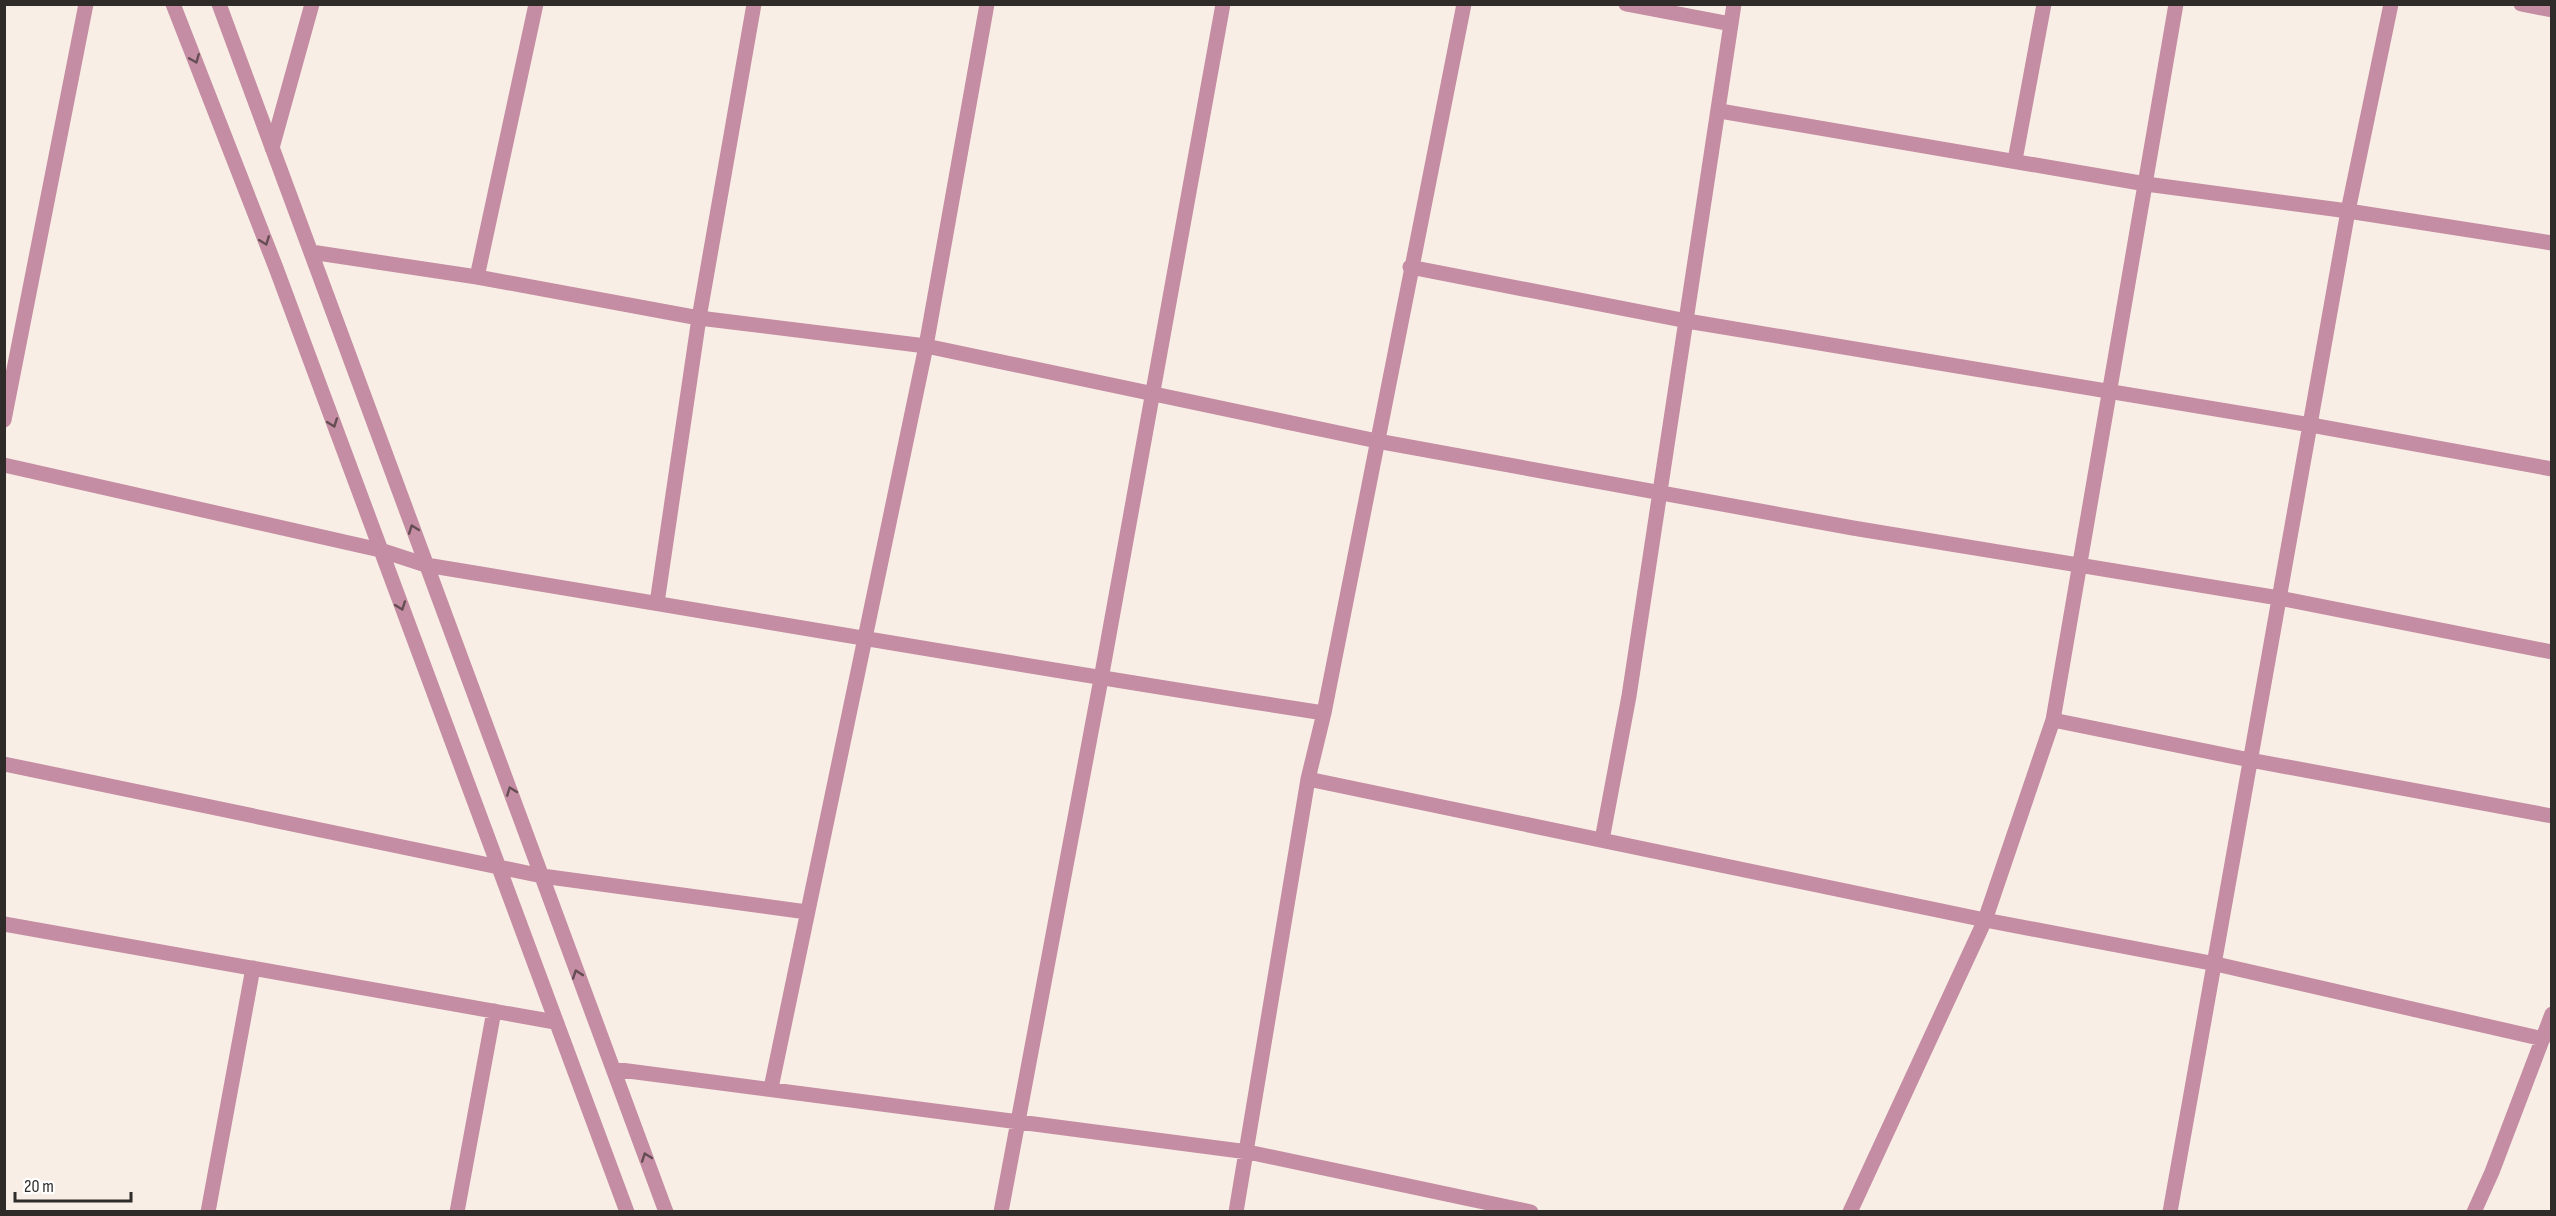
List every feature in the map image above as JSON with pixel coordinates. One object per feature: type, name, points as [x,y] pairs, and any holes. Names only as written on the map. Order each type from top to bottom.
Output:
[{"type":"street","points":[[4,420],[11,341],[86,4]]},
{"type":"street","points":[[173,4],[256,217],[627,1212]]},
{"type":"street","points":[[219,4],[666,1212]]},
{"type":"street","points":[[272,148],[312,4]]},
{"type":"street","points":[[477,277],[536,4]]},
{"type":"street","points":[[657,603],[699,318],[754,4]]},
{"type":"street","points":[[771,1088],[926,346],[987,4]]},
{"type":"street","points":[[1001,1212],[1101,679],[1223,4]]},
{"type":"street","points":[[1236,1212],[1248,1152],[1308,779],[1324,713],[1410,267],[1464,4]]},
{"type":"street","points":[[1626,4],[1731,24]]},
{"type":"street","points":[[1602,840],[1629,696],[1720,111],[1734,4]]},
{"type":"street","points":[[2015,160],[2044,4]]},
{"type":"street","points":[[1850,1212],[1986,920],[2053,720],[2176,4]]},
{"type":"street","points":[[2170,1212],[2216,964],[2348,211],[2391,4]]},
{"type":"street","points":[[2521,4],[2552,10]]},
{"type":"street","points":[[1720,111],[2146,184],[2348,211],[2552,243]]},
{"type":"street","points":[[311,252],[477,277],[699,318],[926,346],[1377,441],[1853,528],[2279,598],[2552,652]]},
{"type":"street","points":[[1410,267],[1687,321],[2311,425],[2552,469]]},
{"type":"street","points":[[4,465],[380,550],[426,565],[865,637],[1101,679],[1324,713]]},
{"type":"street","points":[[2053,720],[2250,760],[2552,816]]},
{"type":"street","points":[[4,764],[542,876],[807,912]]},
{"type":"street","points":[[1308,779],[1986,920],[2216,964],[2543,1039]]},
{"type":"street","points":[[4,924],[555,1022]]},
{"type":"street","points":[[208,1212],[253,968]]},
{"type":"street","points":[[457,1212],[494,1011]]},
{"type":"street","points":[[2474,1212],[2492,1172],[2552,1014]]},
{"type":"street","points":[[613,1069],[1248,1152],[1531,1212]]}]
